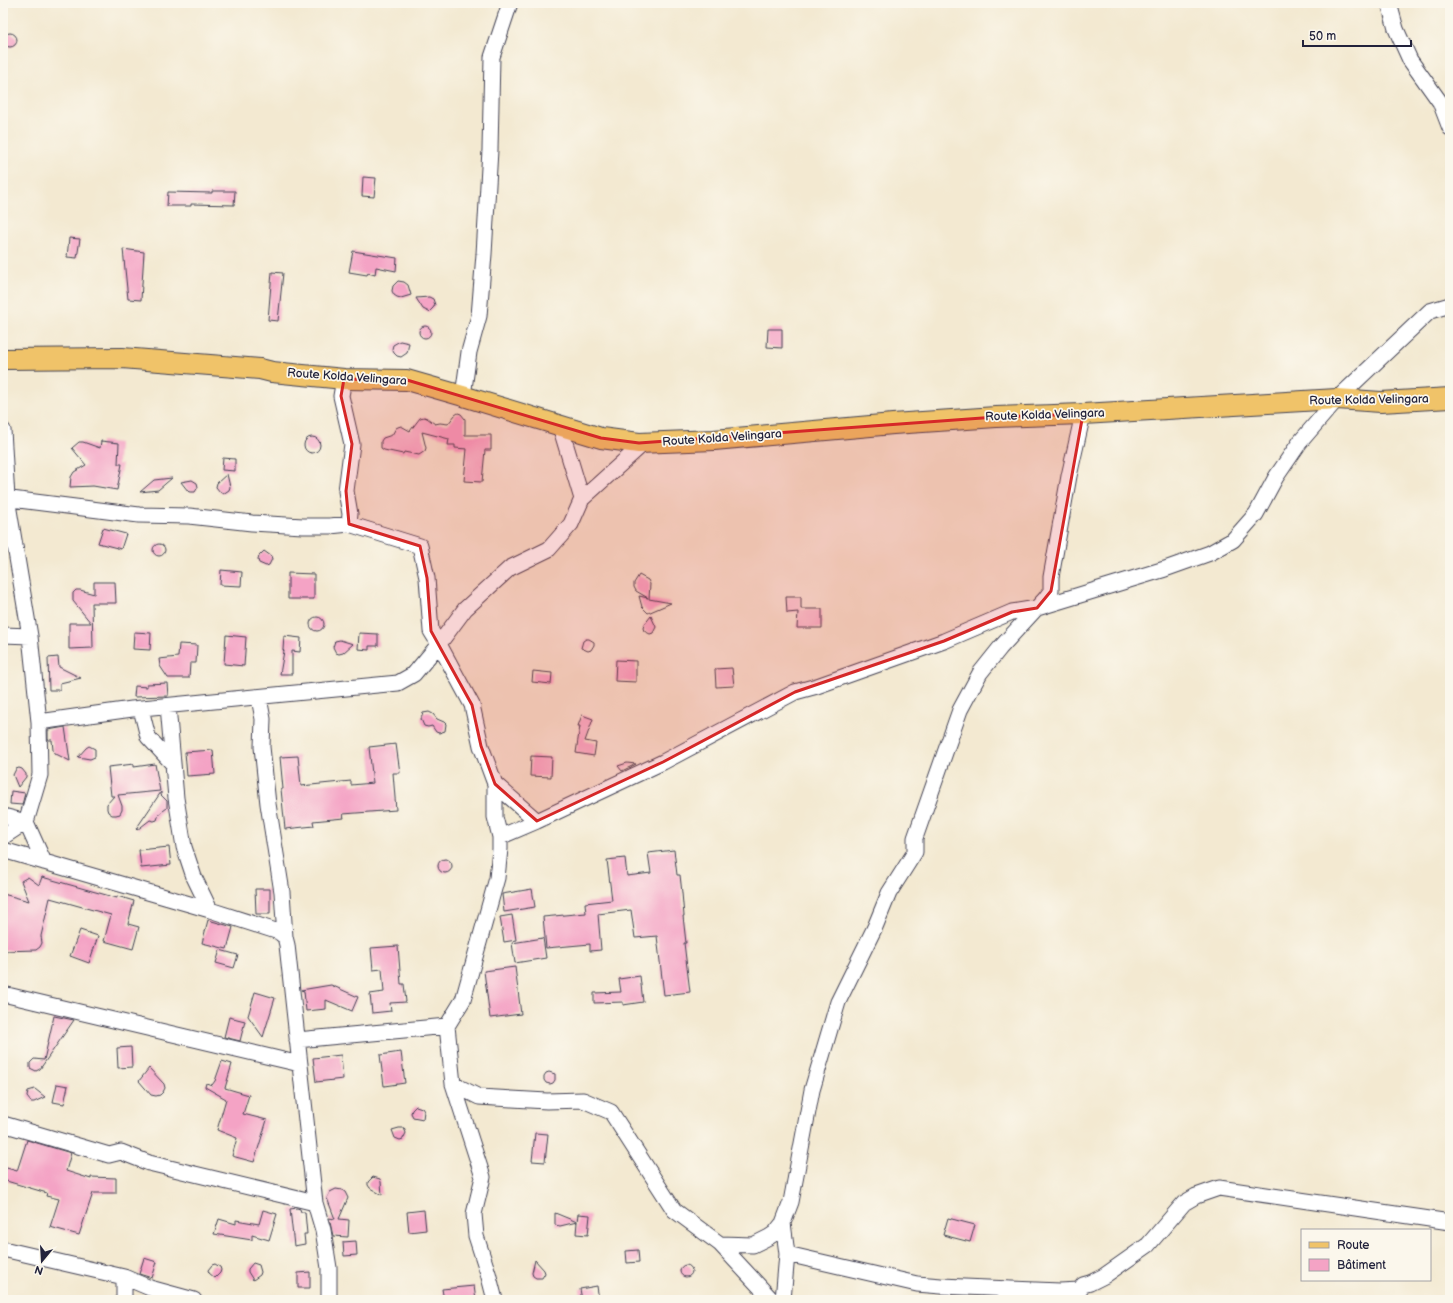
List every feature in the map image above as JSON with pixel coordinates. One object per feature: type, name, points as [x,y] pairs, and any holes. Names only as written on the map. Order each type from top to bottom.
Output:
[{"type":"main road","name":"Route Kolda Velingara","points":[[3,358],[122,358],[260,369],[272,372],[344,379],[406,380],[601,438],[623,442],[644,443],[714,440],[893,424],[996,417],[1083,414],[1337,399],[1381,402],[1450,398]]},
{"type":"street","points":[[463,396],[469,352],[480,309],[490,150],[492,57],[510,3]]},
{"type":"street","points":[[1389,3],[1396,29],[1410,60],[1440,102],[1450,128]]},
{"type":"street","points":[[500,837],[663,762],[795,692],[817,686],[944,641],[1012,612],[1037,608],[1165,569],[1210,553],[1233,540],[1256,514],[1276,476],[1300,442],[1337,399],[1430,311],[1450,305]]},
{"type":"street","points":[[344,379],[341,396],[352,444],[346,491],[350,514],[349,524]]},
{"type":"street","points":[[720,1244],[753,1245],[775,1233],[783,1223],[791,1202],[812,1090],[838,1002],[889,893],[915,852],[915,838],[960,710],[980,673],[1000,648],[1045,600],[1050,591],[1051,577],[1069,476],[1083,414]]},
{"type":"street","points":[[560,426],[582,499]]},
{"type":"street","points":[[3,430],[5,498],[30,636],[39,722],[40,775],[26,822],[3,837]]},
{"type":"street","points":[[39,722],[168,706],[398,683],[414,674],[465,610],[510,568],[549,549],[571,524],[582,499],[644,443]]},
{"type":"street","points":[[5,498],[139,515],[189,516],[252,523],[330,526],[349,524],[420,546],[427,578],[431,631],[472,705],[481,746],[495,784],[495,817],[500,837],[498,878],[463,1000],[447,1026],[453,1084],[483,1177],[474,1214],[476,1236],[495,1300]]},
{"type":"street","points":[[3,635],[30,636]]},
{"type":"street","points":[[259,698],[263,719],[262,747],[268,804],[282,892],[285,937],[315,1203],[323,1230],[329,1268],[329,1300]]},
{"type":"street","points":[[168,706],[176,798],[184,847],[194,877],[210,910]]},
{"type":"street","points":[[141,709],[148,736],[174,764]]},
{"type":"street","points":[[495,784],[537,821]]},
{"type":"street","points":[[3,816],[26,822]]},
{"type":"street","points":[[26,822],[44,862]]},
{"type":"street","points":[[3,850],[210,910],[279,932],[285,937]]},
{"type":"street","points":[[3,994],[300,1064]]},
{"type":"street","points":[[297,1040],[447,1026]]},
{"type":"street","points":[[453,1084],[479,1097],[583,1100],[611,1112],[674,1210],[720,1244],[772,1300]]},
{"type":"street","points":[[3,1124],[109,1155],[121,1152],[149,1162],[315,1203]]},
{"type":"street","points":[[787,1254],[917,1284],[1060,1291],[1080,1290],[1083,1285],[1104,1276],[1148,1245],[1184,1203],[1196,1196],[1219,1188],[1450,1222]]},
{"type":"street","points":[[783,1223],[787,1254],[783,1300]]},
{"type":"street","points":[[3,1250],[124,1277],[150,1288],[194,1300]]},
{"type":"street","points":[[124,1277],[124,1300]]},
{"type":"highlighted area","points":[[344,379],[407,380],[601,438],[639,443],[996,417],[1083,414],[1051,591],[1037,608],[1012,612],[944,641],[795,692],[663,762],[537,821],[495,784],[481,746],[472,705],[431,631],[427,578],[420,546],[349,524],[346,491],[352,444],[341,396]]},
{"type":"building","points":[[10,33],[15,35],[17,40],[15,45],[10,47],[5,45],[3,40],[5,35]]},
{"type":"building","points":[[363,177],[376,178],[374,197],[362,196]]},
{"type":"building","points":[[212,191],[235,191],[234,205],[191,204],[191,206],[167,206],[168,192],[212,193]]},
{"type":"building","points":[[69,238],[80,239],[77,258],[67,257]]},
{"type":"building","points":[[123,249],[144,252],[141,300],[128,299]]},
{"type":"building","points":[[353,251],[397,258],[396,271],[376,267],[375,275],[349,272]]},
{"type":"building","points":[[272,272],[283,273],[278,321],[268,320]]},
{"type":"building","points":[[398,281],[404,282],[408,285],[411,295],[401,298],[394,295],[392,291],[393,286]]},
{"type":"building","points":[[429,297],[433,299],[435,305],[429,312],[423,309],[416,298]]},
{"type":"building","points":[[427,326],[430,327],[430,337],[423,338],[420,337],[419,330],[420,327]]},
{"type":"building","points":[[768,329],[782,329],[782,348],[767,347]]},
{"type":"building","points":[[400,341],[409,343],[407,353],[401,357],[397,356],[392,349],[393,345]]},
{"type":"building","points":[[458,413],[465,419],[465,435],[491,435],[491,450],[485,450],[482,482],[464,481],[467,449],[455,448],[455,445],[448,445],[449,439],[422,432],[426,448],[425,451],[419,455],[404,452],[403,454],[381,448],[381,441],[383,438],[392,435],[398,427],[401,426],[410,431],[420,418],[424,417],[435,424],[448,424]]},
{"type":"building","points":[[312,437],[319,442],[320,445],[315,452],[312,453],[305,448],[304,445],[309,438]]},
{"type":"building","points":[[101,441],[119,443],[118,464],[122,464],[117,490],[93,486],[70,487],[71,477],[74,472],[86,465],[72,448],[79,442],[83,442],[100,448]]},
{"type":"building","points":[[223,458],[235,459],[235,471],[222,470]]},
{"type":"building","points":[[227,474],[230,487],[229,490],[223,494],[216,487],[217,483]]},
{"type":"building","points":[[172,478],[158,490],[140,492],[154,480]]},
{"type":"building","points":[[192,480],[197,483],[198,487],[195,492],[188,491],[181,482]]},
{"type":"building","points":[[103,528],[126,534],[121,549],[98,543]]},
{"type":"building","points":[[159,544],[163,546],[165,550],[163,554],[159,556],[155,554],[153,550],[155,546]]},
{"type":"building","points":[[264,551],[271,556],[272,559],[269,565],[266,566],[259,563],[258,560],[259,556]]},
{"type":"building","points":[[221,570],[242,572],[241,586],[220,585]]},
{"type":"building","points":[[288,573],[314,574],[314,599],[288,599]]},
{"type":"building","points":[[639,575],[648,580],[650,584],[649,599],[671,603],[648,613],[642,607],[639,596],[648,598],[636,591],[634,587],[634,583]]},
{"type":"building","points":[[94,582],[115,582],[116,603],[92,603],[93,648],[69,649],[69,623],[91,623],[73,601],[73,593],[76,590],[80,590],[94,594]]},
{"type":"building","points":[[786,597],[801,597],[801,609],[822,609],[822,628],[797,628],[798,612],[787,613]]},
{"type":"building","points":[[651,616],[656,627],[653,633],[650,634],[644,631],[643,628]]},
{"type":"building","points":[[317,617],[322,619],[324,624],[322,629],[317,631],[312,629],[310,624],[312,619]]},
{"type":"building","points":[[134,632],[151,633],[150,650],[133,649]]},
{"type":"building","points":[[359,633],[378,634],[378,646],[369,646],[369,650],[358,649]]},
{"type":"building","points":[[226,635],[246,637],[244,666],[224,664]]},
{"type":"building","points":[[284,636],[301,638],[300,652],[292,651],[292,674],[280,674],[284,651]]},
{"type":"building","points":[[586,639],[594,642],[591,650],[588,651],[581,648],[583,641]]},
{"type":"building","points":[[340,640],[353,644],[343,653],[339,654],[336,653],[333,647],[335,641]]},
{"type":"building","points":[[179,644],[197,645],[196,663],[190,663],[189,678],[168,678],[160,666],[159,659],[178,657]]},
{"type":"building","points":[[58,657],[59,667],[81,678],[60,683],[60,690],[49,690],[48,658]]},
{"type":"building","points":[[616,660],[636,661],[636,682],[615,681]]},
{"type":"building","points":[[732,668],[734,686],[716,687],[715,669]]},
{"type":"building","points":[[533,671],[552,673],[551,684],[532,682]]},
{"type":"building","points":[[167,683],[168,696],[134,697],[135,686],[147,687],[147,684]]},
{"type":"building","points":[[429,712],[446,724],[445,731],[439,733],[436,732],[432,726],[424,726],[421,719],[423,713]]},
{"type":"building","points":[[582,715],[593,719],[585,741],[596,743],[594,756],[576,753],[580,726],[578,726]]},
{"type":"building","points":[[65,727],[70,761],[54,753],[52,740],[48,740],[48,730]]},
{"type":"building","points":[[396,744],[400,773],[393,773],[396,810],[343,814],[344,818],[313,821],[314,826],[285,829],[281,789],[283,789],[280,757],[298,756],[301,786],[351,781],[351,785],[373,783],[369,747]]},
{"type":"building","points":[[89,746],[95,749],[95,757],[90,759],[78,757],[86,748]]},
{"type":"building","points":[[213,750],[215,774],[187,776],[185,752]]},
{"type":"building","points":[[531,756],[552,757],[551,777],[530,776]]},
{"type":"building","points":[[627,763],[636,764],[622,771],[618,766]]},
{"type":"building","points":[[134,764],[134,767],[155,764],[160,791],[118,795],[122,810],[120,814],[112,815],[107,809],[107,804],[114,796],[111,796],[108,767]]},
{"type":"building","points":[[19,768],[26,774],[26,777],[18,787],[13,775],[16,769]]},
{"type":"building","points":[[11,791],[25,793],[22,805],[10,804]]},
{"type":"building","points":[[161,792],[161,795],[167,801],[167,808],[159,814],[157,820],[150,820],[137,830],[136,829]]},
{"type":"building","points":[[169,847],[171,865],[141,868],[139,850]]},
{"type":"building","points":[[674,850],[677,875],[680,875],[686,943],[684,943],[690,992],[664,995],[657,936],[635,938],[631,910],[598,914],[601,950],[590,951],[590,944],[546,948],[543,917],[586,913],[585,903],[612,900],[607,860],[625,858],[627,876],[651,873],[648,853]]},
{"type":"building","points":[[445,859],[450,861],[452,866],[450,871],[445,873],[440,871],[438,866],[440,861]]},
{"type":"building","points":[[28,877],[39,885],[42,877],[117,898],[117,896],[134,901],[128,924],[139,927],[133,949],[104,941],[111,915],[50,898],[41,936],[42,943],[40,947],[36,950],[3,951],[3,894],[29,901],[21,881]]},
{"type":"building","points":[[255,889],[270,889],[270,914],[256,914]]},
{"type":"building","points":[[532,889],[535,907],[504,912],[502,894]]},
{"type":"building","points":[[512,915],[516,940],[504,942],[500,917]]},
{"type":"building","points":[[208,920],[233,927],[227,949],[202,943]]},
{"type":"building","points":[[80,930],[98,936],[89,963],[70,956]]},
{"type":"building","points":[[543,938],[546,958],[515,963],[512,943]]},
{"type":"building","points":[[398,946],[401,984],[404,984],[406,1002],[390,1003],[391,1011],[372,1013],[370,994],[384,992],[382,969],[373,970],[371,948]]},
{"type":"building","points":[[220,950],[238,955],[234,968],[216,963]]},
{"type":"building","points":[[515,967],[521,1014],[490,1018],[484,971]]},
{"type":"building","points":[[640,976],[643,1002],[623,1005],[623,1002],[594,1003],[594,993],[621,992],[619,979]]},
{"type":"building","points":[[331,985],[358,997],[352,1011],[326,1000],[326,1009],[306,1011],[304,991],[301,990]]},
{"type":"building","points":[[255,992],[275,998],[263,1037],[248,1016]]},
{"type":"building","points":[[54,1016],[74,1020],[40,1069],[36,1071],[30,1068],[30,1063],[34,1059],[44,1060]]},
{"type":"building","points":[[229,1017],[245,1021],[240,1041],[224,1037]]},
{"type":"building","points":[[131,1047],[132,1067],[118,1068],[117,1048]]},
{"type":"building","points":[[401,1052],[405,1083],[384,1086],[380,1055]]},
{"type":"building","points":[[341,1055],[343,1079],[316,1082],[313,1058]]},
{"type":"building","points":[[222,1061],[232,1064],[225,1088],[249,1095],[243,1114],[267,1120],[254,1162],[232,1156],[237,1138],[217,1130],[226,1099],[205,1087],[206,1083],[212,1085],[215,1081]]},
{"type":"building","points":[[149,1068],[164,1084],[165,1088],[160,1095],[151,1095],[139,1081]]},
{"type":"building","points":[[549,1072],[555,1074],[555,1080],[550,1084],[546,1083],[544,1080],[544,1076]]},
{"type":"building","points":[[57,1084],[68,1086],[64,1104],[53,1102]]},
{"type":"building","points":[[35,1089],[45,1097],[31,1102],[27,1097],[28,1091]]},
{"type":"building","points":[[416,1106],[422,1108],[424,1111],[423,1119],[413,1117],[411,1113]]},
{"type":"building","points":[[404,1128],[406,1133],[403,1139],[400,1140],[395,1138],[392,1130]]},
{"type":"building","points":[[535,1133],[548,1134],[545,1162],[532,1161]]},
{"type":"building","points":[[27,1140],[71,1153],[66,1171],[91,1179],[91,1177],[116,1178],[116,1193],[93,1193],[79,1235],[50,1227],[59,1199],[46,1196],[47,1193],[3,1180],[3,1167],[17,1171]]},
{"type":"building","points":[[373,1177],[380,1179],[382,1195],[370,1188],[368,1185],[368,1182]]},
{"type":"building","points":[[336,1189],[345,1192],[348,1198],[339,1219],[349,1220],[348,1237],[333,1236],[329,1218],[335,1219],[327,1198],[330,1192]]},
{"type":"building","points":[[290,1209],[300,1209],[301,1212],[305,1212],[307,1234],[304,1234],[305,1244],[294,1246]]},
{"type":"building","points":[[263,1210],[277,1214],[269,1240],[252,1235],[252,1240],[214,1234],[219,1219],[236,1224],[236,1220],[259,1224]]},
{"type":"building","points":[[424,1210],[426,1230],[409,1232],[407,1212]]},
{"type":"building","points":[[555,1213],[577,1222],[560,1226],[555,1225]]},
{"type":"building","points":[[578,1214],[590,1215],[588,1235],[576,1234]]},
{"type":"building","points":[[948,1218],[975,1225],[970,1242],[943,1235]]},
{"type":"building","points":[[356,1241],[357,1255],[344,1256],[343,1242]]},
{"type":"building","points":[[638,1250],[639,1262],[627,1263],[626,1251]]},
{"type":"building","points":[[144,1258],[157,1262],[152,1278],[139,1274]]},
{"type":"building","points":[[535,1260],[544,1270],[545,1273],[542,1278],[536,1278],[533,1276],[532,1273]]},
{"type":"building","points":[[253,1263],[259,1265],[261,1272],[260,1275],[253,1280],[248,1272],[248,1269]]},
{"type":"building","points":[[215,1264],[220,1267],[221,1270],[215,1278],[209,1273],[208,1270]]},
{"type":"building","points":[[684,1265],[688,1265],[692,1271],[688,1277],[684,1277],[680,1273],[680,1269]]},
{"type":"building","points":[[310,1272],[310,1288],[298,1288],[298,1273]]},
{"type":"building","points":[[474,1286],[476,1300],[444,1300],[442,1289]]},
{"type":"building","points":[[597,1286],[599,1300],[582,1300],[580,1289]]}]
